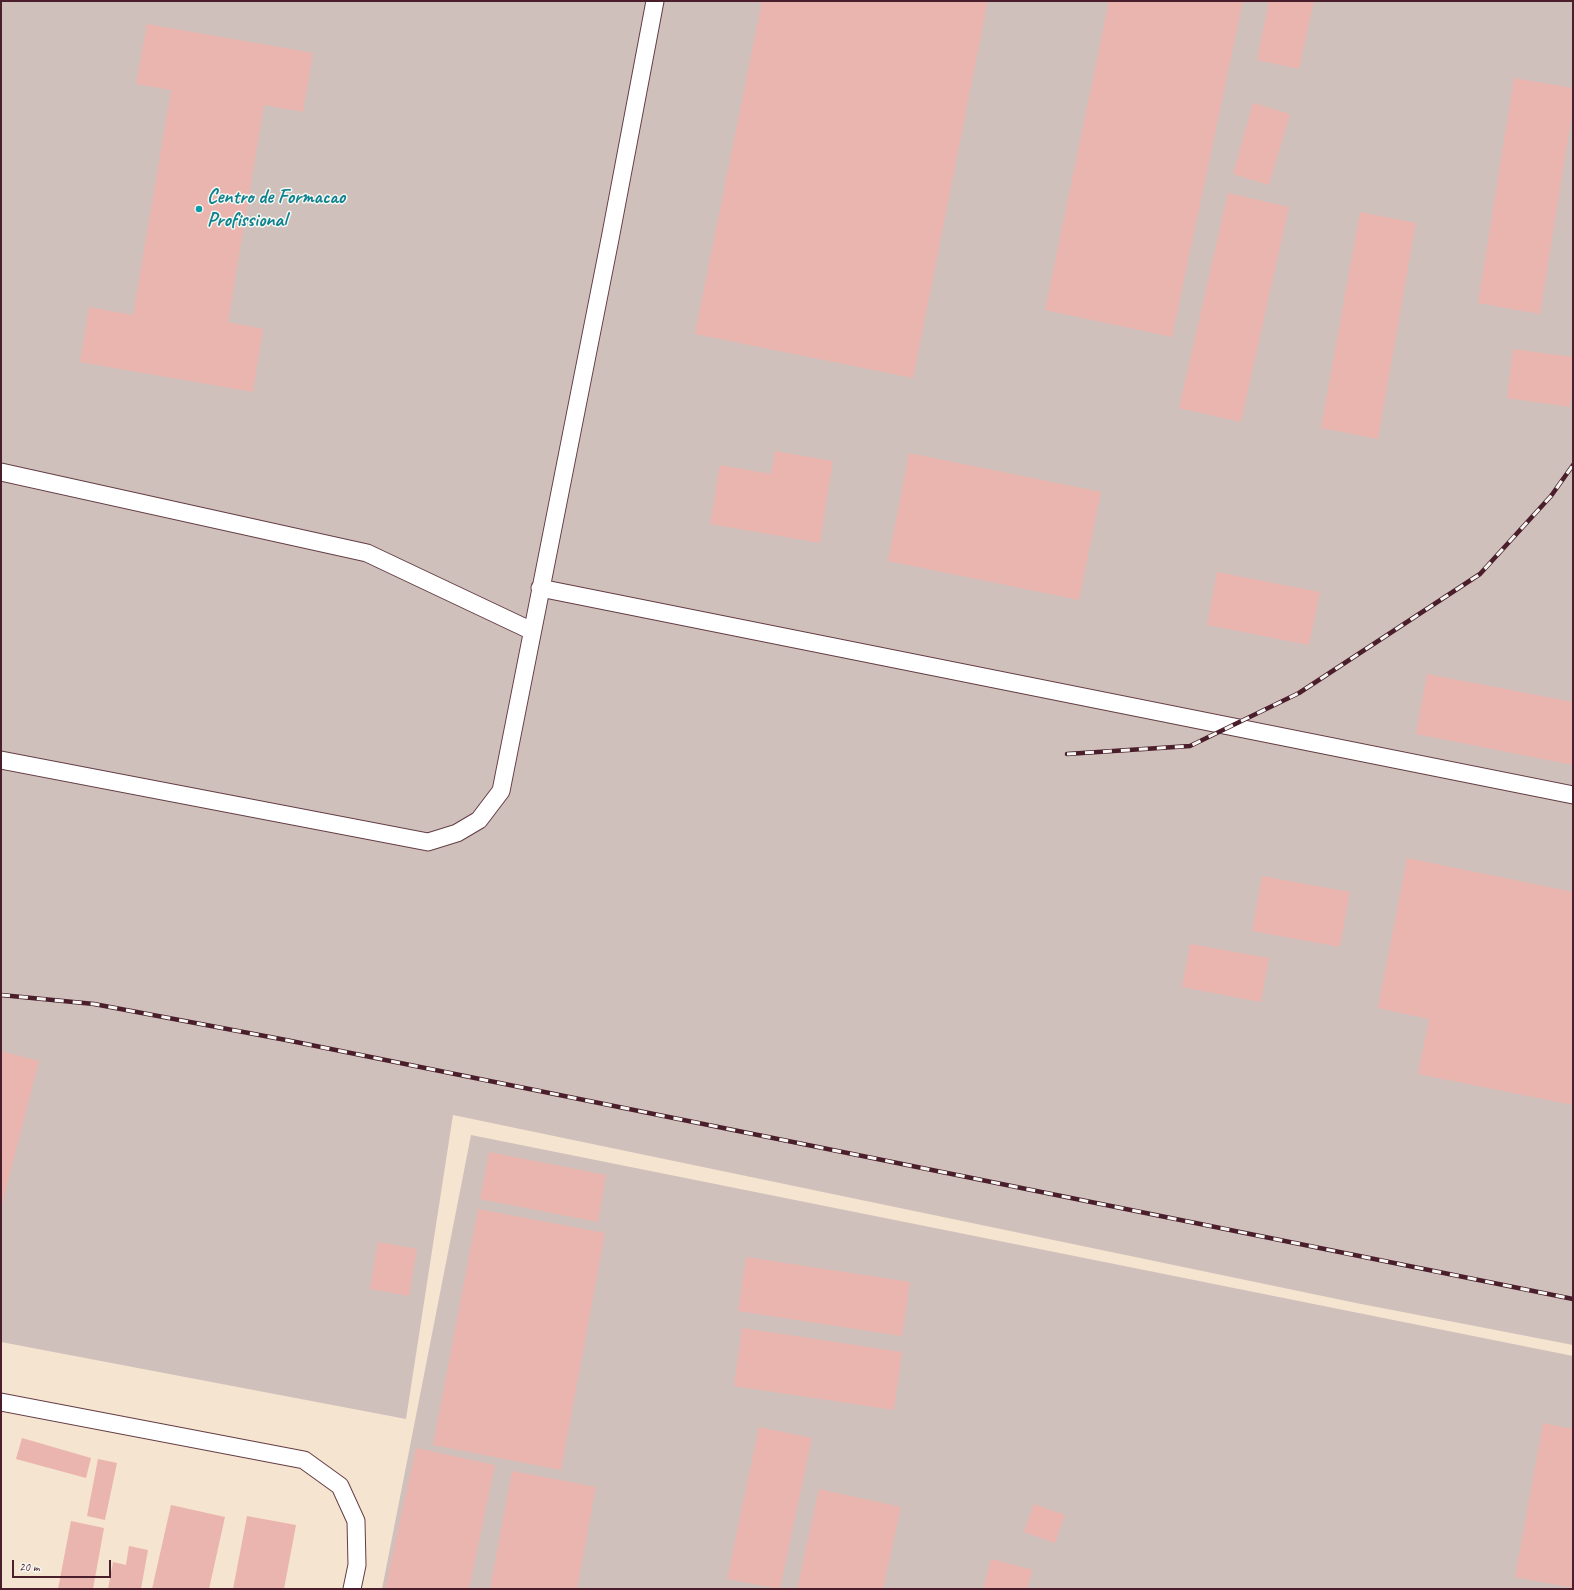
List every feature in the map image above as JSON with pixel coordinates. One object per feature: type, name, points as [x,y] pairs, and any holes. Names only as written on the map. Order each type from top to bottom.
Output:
[{"type":"lane","points":[[1,760],[428,842],[457,833],[479,820],[501,791],[610,239],[655,1]]},
{"type":"lane","points":[[1,472],[367,553],[532,631]]},
{"type":"lane","points":[[540,588],[1573,795]]},
{"type":"lane","points":[[1,1402],[304,1460],[340,1486],[356,1521],[357,1565],[352,1589]]},
{"type":"shaded area","points":[[1,1],[1573,1],[1573,1345],[1356,1303],[453,1115],[406,1419],[1,1342]]},
{"type":"shaded area","points":[[471,1135],[1573,1356],[1573,1589],[382,1589]]},
{"type":"building","points":[[762,1],[988,1],[913,378],[695,334]]},
{"type":"building","points":[[1109,1],[1243,1],[1172,337],[1045,310]]},
{"type":"building","points":[[1269,1],[1314,1],[1299,69],[1257,60]]},
{"type":"building","name":"Centro de Formacao Profissional","points":[[147,24],[313,53],[303,112],[264,105],[228,322],[263,329],[253,392],[80,362],[89,307],[133,315],[171,90],[136,84]]},
{"type":"building","points":[[1514,78],[1573,88],[1573,108],[1540,314],[1478,303]]},
{"type":"building","points":[[1253,103],[1290,114],[1269,185],[1233,174]]},
{"type":"building","points":[[1228,193],[1289,207],[1241,422],[1179,408]]},
{"type":"building","points":[[1360,212],[1416,223],[1378,439],[1321,428]]},
{"type":"building","points":[[1513,349],[1573,357],[1573,384],[1570,407],[1507,398]]},
{"type":"building","points":[[775,451],[833,461],[820,543],[710,524],[720,465],[771,474]]},
{"type":"building","points":[[909,453],[1101,492],[1079,600],[888,561]]},
{"type":"building","points":[[1217,572],[1320,592],[1309,645],[1207,625]]},
{"type":"building","points":[[1427,674],[1573,702],[1573,765],[1416,734]]},
{"type":"building","points":[[1407,858],[1573,892],[1573,1105],[1418,1074],[1429,1019],[1378,1008]]},
{"type":"building","points":[[1262,876],[1350,892],[1340,947],[1252,931]]},
{"type":"building","points":[[1190,944],[1269,958],[1261,1002],[1182,987]]},
{"type":"building","points":[[1,1051],[39,1061],[2,1205],[1,1205]]},
{"type":"building","points":[[489,1152],[606,1175],[598,1222],[480,1199]]},
{"type":"building","points":[[478,1209],[605,1233],[561,1470],[433,1445]]},
{"type":"building","points":[[378,1242],[417,1249],[409,1296],[370,1289]]},
{"type":"building","points":[[746,1257],[910,1282],[902,1336],[738,1311]]},
{"type":"building","points":[[742,1328],[902,1352],[894,1410],[734,1386]]},
{"type":"building","points":[[1543,1423],[1573,1429],[1573,1588],[1515,1577]]},
{"type":"building","points":[[759,1427],[812,1438],[780,1589],[727,1579]]},
{"type":"building","points":[[22,1438],[91,1458],[86,1478],[16,1459]]},
{"type":"building","points":[[416,1448],[495,1465],[469,1589],[385,1589]]},
{"type":"building","points":[[98,1459],[117,1463],[105,1520],[87,1516]]},
{"type":"building","points":[[512,1471],[596,1487],[577,1589],[490,1589]]},
{"type":"building","points":[[819,1489],[901,1507],[883,1589],[797,1589]]},
{"type":"building","points":[[1034,1504],[1065,1515],[1055,1543],[1024,1532]]},
{"type":"building","points":[[171,1505],[225,1517],[209,1589],[152,1589]]},
{"type":"building","points":[[247,1516],[296,1525],[284,1589],[233,1589]]},
{"type":"building","points":[[71,1521],[104,1528],[93,1589],[58,1589]]},
{"type":"building","points":[[129,1546],[148,1550],[141,1589],[108,1589],[113,1562],[126,1565]]},
{"type":"building","points":[[991,1559],[1033,1570],[1027,1589],[983,1589]]},
{"type":"railway","points":[[1067,754],[1190,746],[1299,693],[1480,574],[1551,496],[1573,465]]},
{"type":"railway","points":[[1,995],[94,1004],[286,1040],[1573,1299]]},
{"type":"place","name":"Centro de Formacao Profissional","points":[[199,209]]}]
